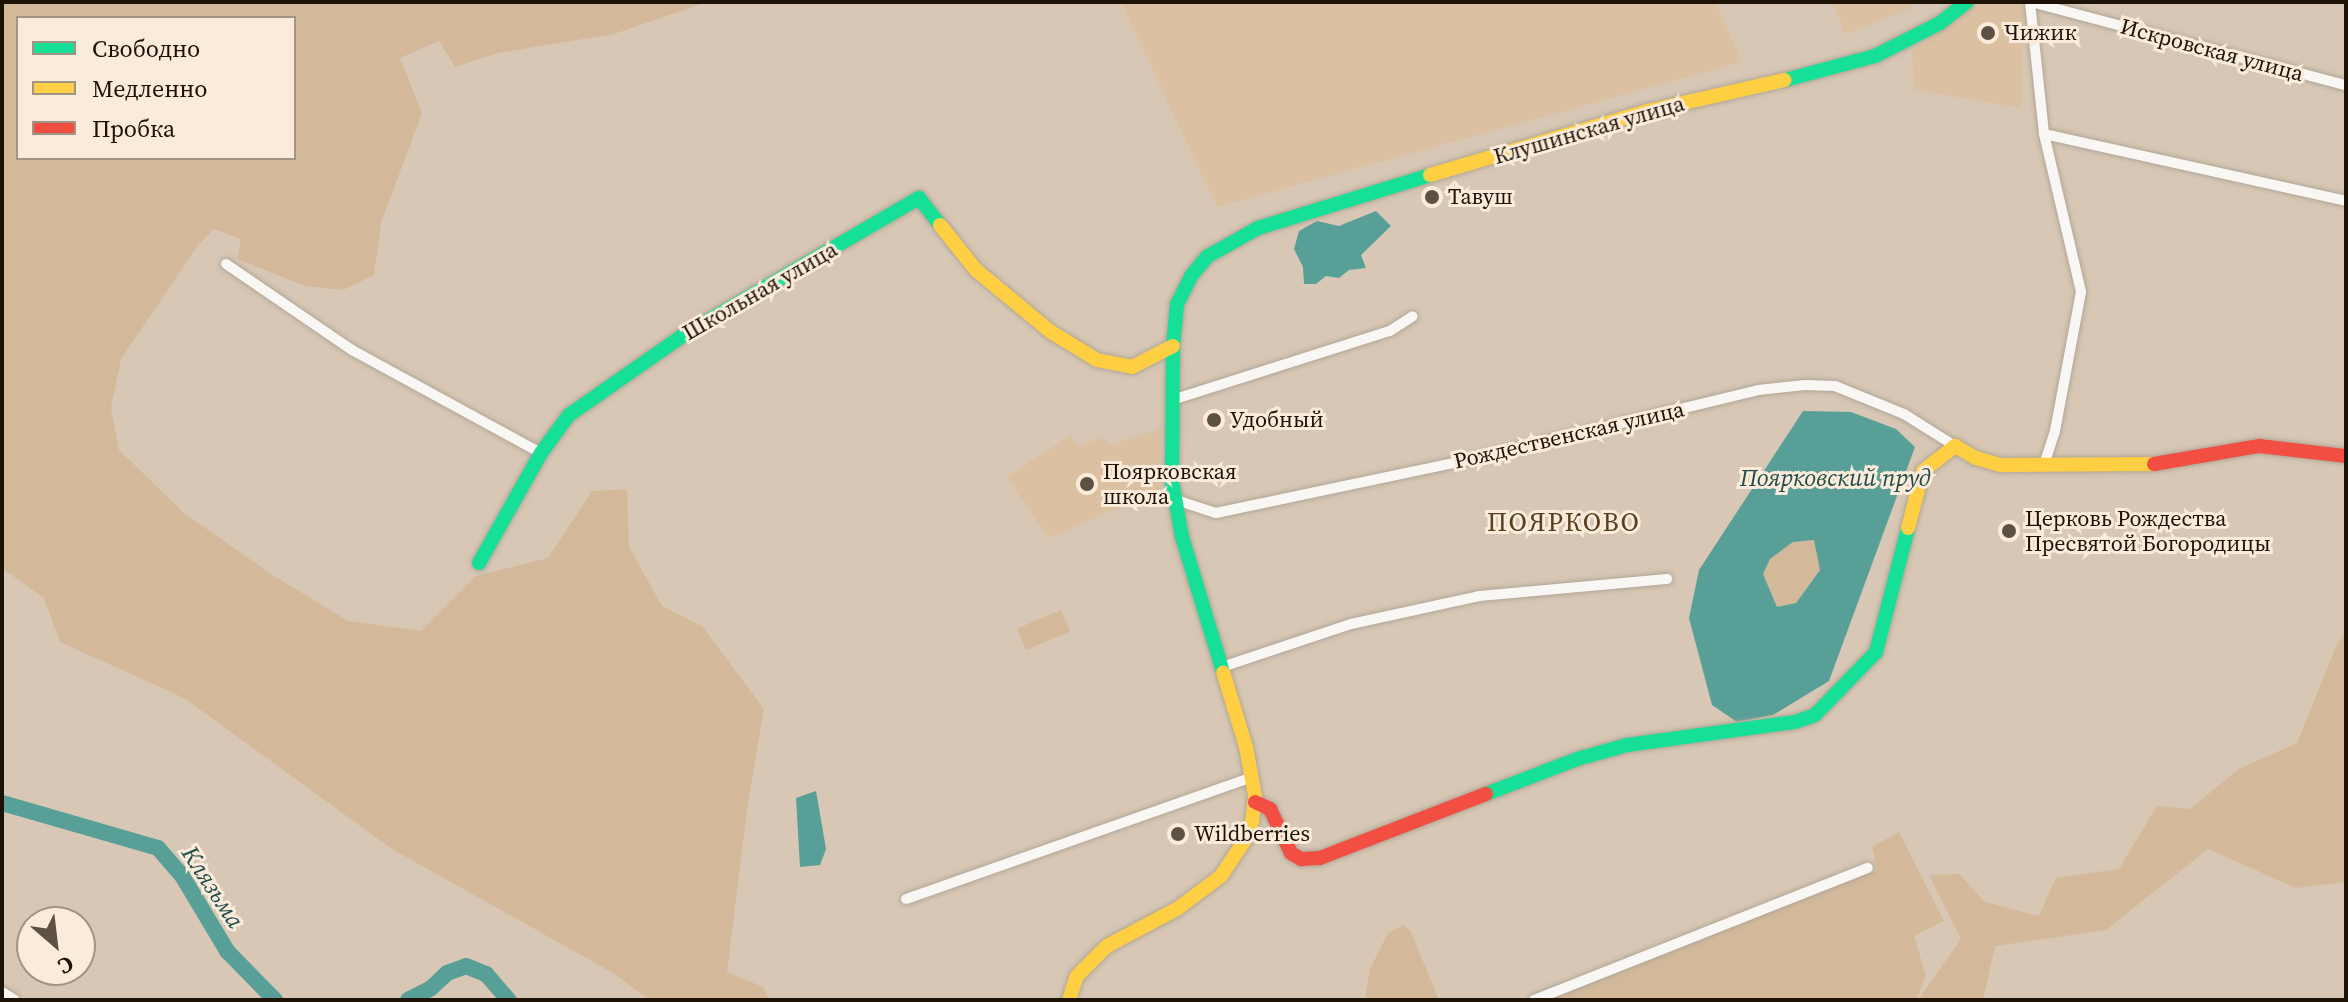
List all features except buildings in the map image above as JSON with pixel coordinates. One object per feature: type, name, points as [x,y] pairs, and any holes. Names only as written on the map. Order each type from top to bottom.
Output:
[{"type":"street","name":"Клушинская улица","points":[[1173,346],[1177,304],[1191,276],[1208,256],[1258,228],[1648,111],[1840,67],[1875,56],[1907,42],[1967,2]]},
{"type":"street","name":"Искровская улица","points":[[2030,2],[2346,85]]},
{"type":"street","points":[[2030,2],[2044,134],[2081,292],[2055,431],[2044,464]]},
{"type":"street","points":[[2044,134],[2346,201]]},
{"type":"street","name":"Школьная улица","points":[[479,563],[507,519],[541,453],[569,415],[685,334],[919,198],[976,270],[1051,332],[1097,360],[1132,367],[1173,346]]},
{"type":"street","points":[[226,264],[352,350],[541,453]]},
{"type":"street","points":[[1172,400],[1390,331],[1413,316]]},
{"type":"street","points":[[1069,1000],[1077,976],[1107,946],[1177,909],[1221,876],[1245,840],[1255,802],[1253,777],[1173,499],[1173,346]]},
{"type":"street","name":"Рождественская улица","points":[[1173,499],[1216,513],[1486,456],[1758,390],[1805,385],[1835,386],[1904,414],[1955,446]]},
{"type":"street","points":[[1255,802],[1270,809],[1291,853],[1301,859],[1320,858],[1577,759],[1627,745],[1795,722],[1815,715],[1838,695],[1876,652],[1923,471],[1955,446],[1976,458],[2001,465],[2164,464],[2259,446],[2346,456]]},
{"type":"street","points":[[1222,667],[1351,624],[1479,596],[1667,579]]},
{"type":"street","points":[[906,899],[1253,777]]},
{"type":"street","points":[[1534,1000],[1868,868]]},
{"type":"street","points":[[2,992],[15,1000]]},
{"type":"shaded area","points":[[2,2],[707,2],[614,34],[498,53],[455,67],[439,41],[400,58],[422,113],[381,223],[374,275],[343,290],[305,286],[237,259],[241,239],[214,229],[199,244],[121,359],[111,408],[119,450],[184,513],[271,574],[348,621],[421,631],[476,576],[548,558],[592,491],[627,489],[629,547],[662,606],[702,626],[764,709],[747,810],[727,972],[763,987],[769,1000],[650,1000],[613,973],[392,849],[184,698],[60,642],[44,598],[2,568]]},
{"type":"shaded area","points":[[1121,2],[1716,2],[1742,62],[1217,207]]},
{"type":"shaded area","points":[[1832,2],[1910,2],[1912,8],[1845,34]]},
{"type":"shaded area","points":[[1977,2],[2024,2],[2021,108],[1914,90],[1912,51]]},
{"type":"shaded area","name":"Поярковская школа","points":[[1161,428],[1162,490],[1048,538],[1007,477],[1071,435],[1078,447],[1105,437],[1109,446]]},
{"type":"shaded area","points":[[1815,540],[1820,570],[1796,603],[1777,607],[1763,574],[1770,558],[1793,542]]},
{"type":"shaded area","points":[[1061,610],[1070,631],[1026,650],[1017,629]]},
{"type":"shaded area","points":[[2346,631],[2346,882],[2296,888],[2208,849],[2106,930],[1995,946],[1983,1000],[1918,1000],[1961,939],[1929,875],[1959,874],[1985,902],[2039,916],[2056,878],[2119,869],[2157,806],[2190,809],[2239,769],[2297,743],[2336,647]]},
{"type":"shaded area","points":[[1899,832],[1944,921],[1914,936],[1926,976],[1916,1000],[1549,1000],[1877,870],[1872,847]]},
{"type":"shaded area","points":[[1404,925],[1411,932],[1439,1000],[1365,1000],[1370,969],[1388,933]]},
{"type":"water","points":[[1376,211],[1391,226],[1361,255],[1366,268],[1349,270],[1339,278],[1326,276],[1316,284],[1304,284],[1303,267],[1294,249],[1299,231],[1317,221],[1339,226]]},
{"type":"water","name":"Поярковский пруд","points":[[1803,411],[1851,412],[1896,429],[1915,447],[1829,681],[1773,715],[1737,722],[1712,705],[1689,618],[1699,570]],"holes":[[[1814,540],[1820,570],[1796,603],[1777,607],[1763,574],[1770,559],[1793,542]]]},
{"type":"water","points":[[816,791],[826,849],[820,865],[800,867],[796,798]]},
{"type":"waterway","name":"Клязьма","points":[[2,803],[158,848],[181,874],[227,951],[275,1000]]},
{"type":"waterway","name":"Клязьма","points":[[408,1000],[430,989],[447,973],[466,966],[486,974],[509,1000]]},
{"type":"traffic: fast","points":[[1785,80],[1875,56],[1940,23],[1967,2]]},
{"type":"traffic: fast","points":[[1223,672],[1182,537],[1172,481],[1173,346],[1177,304],[1191,276],[1208,256],[1258,228],[1430,175]]},
{"type":"traffic: fast","points":[[479,563],[541,453],[569,415],[685,334],[919,198],[940,225]]},
{"type":"traffic: fast","points":[[1486,794],[1577,759],[1627,745],[1795,722],[1815,715],[1876,652],[1908,528]]},
{"type":"traffic: slow","points":[[1430,175],[1648,111],[1785,80]]},
{"type":"traffic: slow","points":[[940,225],[976,270],[1051,332],[1097,360],[1132,367],[1173,346]]},
{"type":"traffic: slow","points":[[1908,528],[1923,471],[1955,446],[1976,458],[2001,465],[2154,464]]},
{"type":"traffic: slow","points":[[1069,1000],[1077,976],[1107,946],[1177,909],[1221,876],[1245,840],[1252,822],[1255,796],[1246,747],[1223,672]]},
{"type":"traffic: jam","points":[[2154,464],[2259,446],[2346,456]]},
{"type":"traffic: jam","points":[[1255,802],[1270,809],[1291,853],[1301,859],[1320,858],[1486,794]]},
{"type":"place","name":"Чижик","points":[[1988,33]]},
{"type":"place","name":"Тавуш","points":[[1432,197]]},
{"type":"place","name":"Удобный","points":[[1214,420]]},
{"type":"place","name":"Поярковская школа","points":[[1087,484]]},
{"type":"place","name":"Церковь Рождества Пресвятой Богородицы","points":[[2009,531]]},
{"type":"place","name":"Wildberries","points":[[1178,834]]},
{"type":"district","name":"ПОЯРКОВО","points":[[1564,523]]}]
